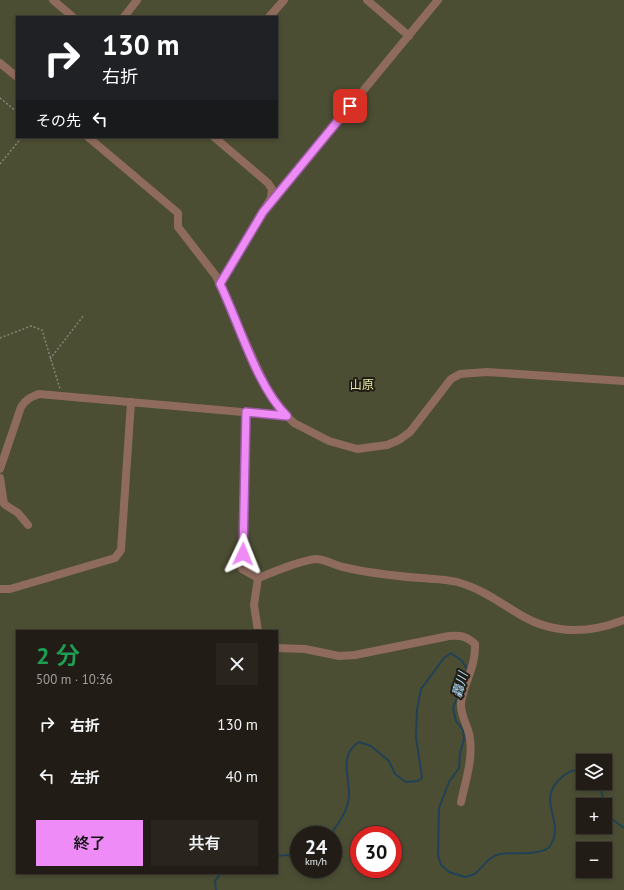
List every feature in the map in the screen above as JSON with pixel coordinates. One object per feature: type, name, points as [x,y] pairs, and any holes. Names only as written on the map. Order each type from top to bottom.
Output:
[{"type":"street","points":[[53,0],[72,16]]},
{"type":"street","points":[[125,16],[138,0]]},
{"type":"street","points":[[271,16],[284,0]]},
{"type":"street","points":[[366,0],[409,36]]},
{"type":"street","points":[[263,212],[438,0]]},
{"type":"street","points":[[0,62],[16,76]]},
{"type":"street","points":[[89,138],[178,213],[178,226],[209,266],[220,284],[265,385],[278,407],[287,416],[306,430],[329,441],[357,449],[387,445],[410,432],[442,389],[451,379],[460,374],[487,372],[624,381]]},
{"type":"street","points":[[215,138],[268,183],[272,189],[271,198],[220,284]]},
{"type":"street","points":[[0,469],[24,401],[30,397],[40,394],[287,416]]},
{"type":"street","points":[[0,589],[10,589],[114,558],[121,550],[131,402]]},
{"type":"street","points":[[246,412],[242,569],[258,578]]},
{"type":"street","points":[[0,478],[4,504],[18,513],[28,525]]},
{"type":"street","points":[[258,578],[295,564],[318,559],[342,567],[379,574],[456,581],[496,599],[520,615],[544,626],[564,631],[586,630],[608,626],[624,620]]},
{"type":"street","points":[[258,578],[254,605],[258,630]]},
{"type":"street","points":[[278,648],[305,649],[339,656],[355,655],[449,636],[461,636],[468,638],[474,644],[476,656],[462,702],[461,712],[470,738],[468,764],[461,802]]},
{"type":"path","points":[[0,98],[16,111]]},
{"type":"path","points":[[0,164],[21,138]]},
{"type":"path","points":[[50,359],[84,315]]},
{"type":"path","points":[[0,338],[31,326],[42,330],[62,396]]},
{"type":"green space","name":"山原","points":[[0,0],[624,0],[624,890],[0,890]]},
{"type":"waterway","name":"轟川","points":[[336,826],[347,807],[349,789],[346,767],[349,754],[353,748],[359,742],[371,746],[389,761],[395,774],[406,782],[418,781],[422,778],[416,737],[417,710],[421,689],[444,658],[451,653],[462,661],[467,669],[466,673]]},
{"type":"waterway","name":"轟川","points":[[460,690],[453,708],[456,721],[463,730],[464,739],[460,753],[459,768],[449,782],[439,808],[438,855],[441,865],[449,872],[465,877],[475,874],[496,855],[506,853],[535,852],[541,851],[550,846],[554,837],[555,828],[550,802],[551,794],[555,785],[563,776],[576,770]]},
{"type":"waterway","name":"轟川","points":[[601,790],[603,798]]},
{"type":"waterway","name":"轟川","points":[[612,819],[624,828]]},
{"type":"waterway","name":"轟川","points":[[278,856],[290,855]]},
{"type":"waterway","name":"轟川","points":[[216,890],[215,881],[220,874]]},
{"type":"route","points":[[243,554],[246,412],[287,416],[278,407],[265,385],[220,284],[263,212],[350,106]]}]
